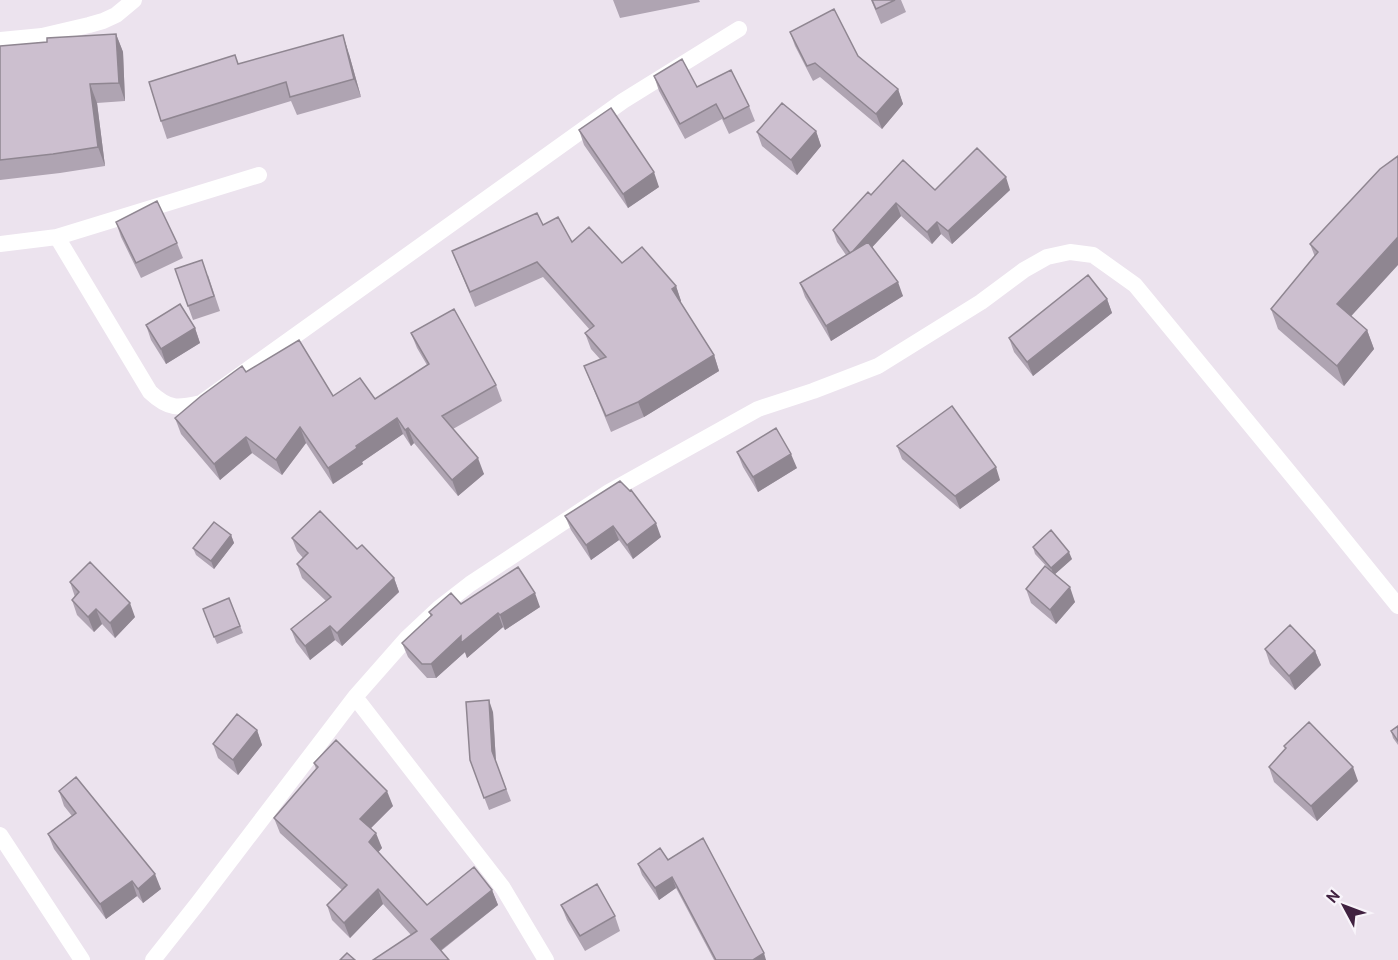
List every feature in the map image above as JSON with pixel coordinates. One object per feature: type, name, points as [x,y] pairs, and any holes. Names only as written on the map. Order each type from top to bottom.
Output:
[{"type":"street","points":[[0,40],[42,36],[103,21],[116,15],[134,0]]},
{"type":"street","points":[[57,237],[150,392],[166,404],[181,408],[201,403],[623,101],[739,29]]},
{"type":"street","points":[[0,244],[57,237],[259,175]]},
{"type":"street","points":[[153,960],[355,697],[407,638],[439,608],[470,584],[609,492],[758,408],[813,391],[878,366],[981,302],[1024,270],[1047,257],[1070,252],[1093,255],[1135,285],[1398,606]]},
{"type":"street","points":[[355,697],[503,888],[546,960]]},
{"type":"street","points":[[0,835],[82,960]]},
{"type":"building","points":[[872,0],[895,0],[876,9]]},
{"type":"building","points":[[834,9],[858,56],[898,89],[876,114],[815,63],[807,66],[790,32]]},
{"type":"building","points":[[116,34],[119,83],[90,84],[98,147],[0,160],[0,46],[47,42],[47,38]]},
{"type":"building","points":[[343,35],[354,79],[290,97],[286,82],[161,121],[149,82],[235,55],[238,64]]},
{"type":"building","points":[[682,59],[697,87],[731,70],[749,106],[724,119],[716,104],[680,124],[654,76]]},
{"type":"building","points":[[782,103],[816,131],[791,160],[757,132]]},
{"type":"building","points":[[611,108],[654,172],[623,194],[579,130]]},
{"type":"building","points":[[977,148],[1006,177],[948,231],[937,222],[927,232],[896,203],[850,253],[833,230],[868,192],[871,195],[903,160],[935,190]]},
{"type":"building","points":[[1398,156],[1398,237],[1337,304],[1367,330],[1337,366],[1271,309],[1318,252],[1310,244],[1380,169]]},
{"type":"building","points":[[157,201],[177,243],[136,263],[116,222]]},
{"type":"building","points":[[537,213],[543,225],[558,217],[572,242],[589,227],[622,263],[642,247],[676,286],[672,289],[714,355],[638,402],[606,416],[584,366],[606,357],[585,333],[594,326],[537,262],[470,292],[452,251]]},
{"type":"building","points":[[868,242],[898,282],[826,326],[800,283]]},
{"type":"building","points":[[202,260],[214,296],[188,306],[175,269]]},
{"type":"building","points":[[1088,275],[1107,299],[1027,362],[1009,338]]},
{"type":"building","points":[[180,304],[195,328],[161,349],[146,325]]},
{"type":"building","points":[[454,309],[496,385],[442,416],[478,458],[452,480],[408,428],[405,430],[397,418],[328,468],[300,427],[276,460],[246,437],[214,464],[175,418],[242,366],[246,372],[299,340],[333,396],[360,378],[375,399],[429,364],[411,333]]},
{"type":"building","points":[[952,406],[996,467],[955,496],[897,446]]},
{"type":"building","points":[[776,428],[791,454],[753,477],[737,452]]},
{"type":"building","points":[[620,481],[631,490],[656,523],[627,545],[613,526],[586,545],[565,516]]},
{"type":"building","points":[[320,511],[357,549],[362,545],[394,578],[337,633],[330,626],[305,646],[291,629],[331,597],[297,564],[308,553],[292,538]]},
{"type":"building","points":[[214,522],[231,535],[211,561],[193,548]]},
{"type":"building","points":[[1051,530],[1069,552],[1051,568],[1033,547]]},
{"type":"building","points":[[90,562],[130,603],[110,623],[96,609],[88,617],[72,600],[79,592],[70,582]]},
{"type":"building","points":[[1045,566],[1070,587],[1050,610],[1026,589]]},
{"type":"building","points":[[518,567],[535,593],[500,615],[498,613],[461,643],[461,636],[431,664],[422,664],[402,643],[432,615],[429,612],[451,593],[461,604]]},
{"type":"building","points":[[229,598],[240,626],[214,637],[203,609]]},
{"type":"building","points":[[1290,625],[1315,651],[1289,676],[1265,649]]},
{"type":"building","points":[[489,700],[492,751],[506,789],[484,798],[470,760],[466,702]]},
{"type":"building","points":[[237,714],[257,730],[233,760],[213,744]]},
{"type":"building","points":[[1309,722],[1353,767],[1311,806],[1269,767],[1286,748],[1284,746]]},
{"type":"building","points":[[1398,726],[1398,741],[1391,731]]},
{"type":"building","points":[[336,740],[387,791],[360,819],[376,833],[369,842],[427,905],[474,867],[492,890],[431,939],[449,960],[373,960],[417,931],[378,889],[344,923],[327,905],[347,885],[274,818],[318,767],[314,763]]},
{"type":"building","points":[[76,777],[155,874],[138,889],[132,881],[100,904],[48,834],[76,813],[59,791]]},
{"type":"building","points":[[703,838],[764,953],[753,960],[716,960],[672,877],[655,888],[638,864],[660,848],[668,860]]},
{"type":"building","points":[[597,884],[615,916],[580,936],[561,905]]},
{"type":"building","points":[[347,953],[355,960],[340,960]]}]
